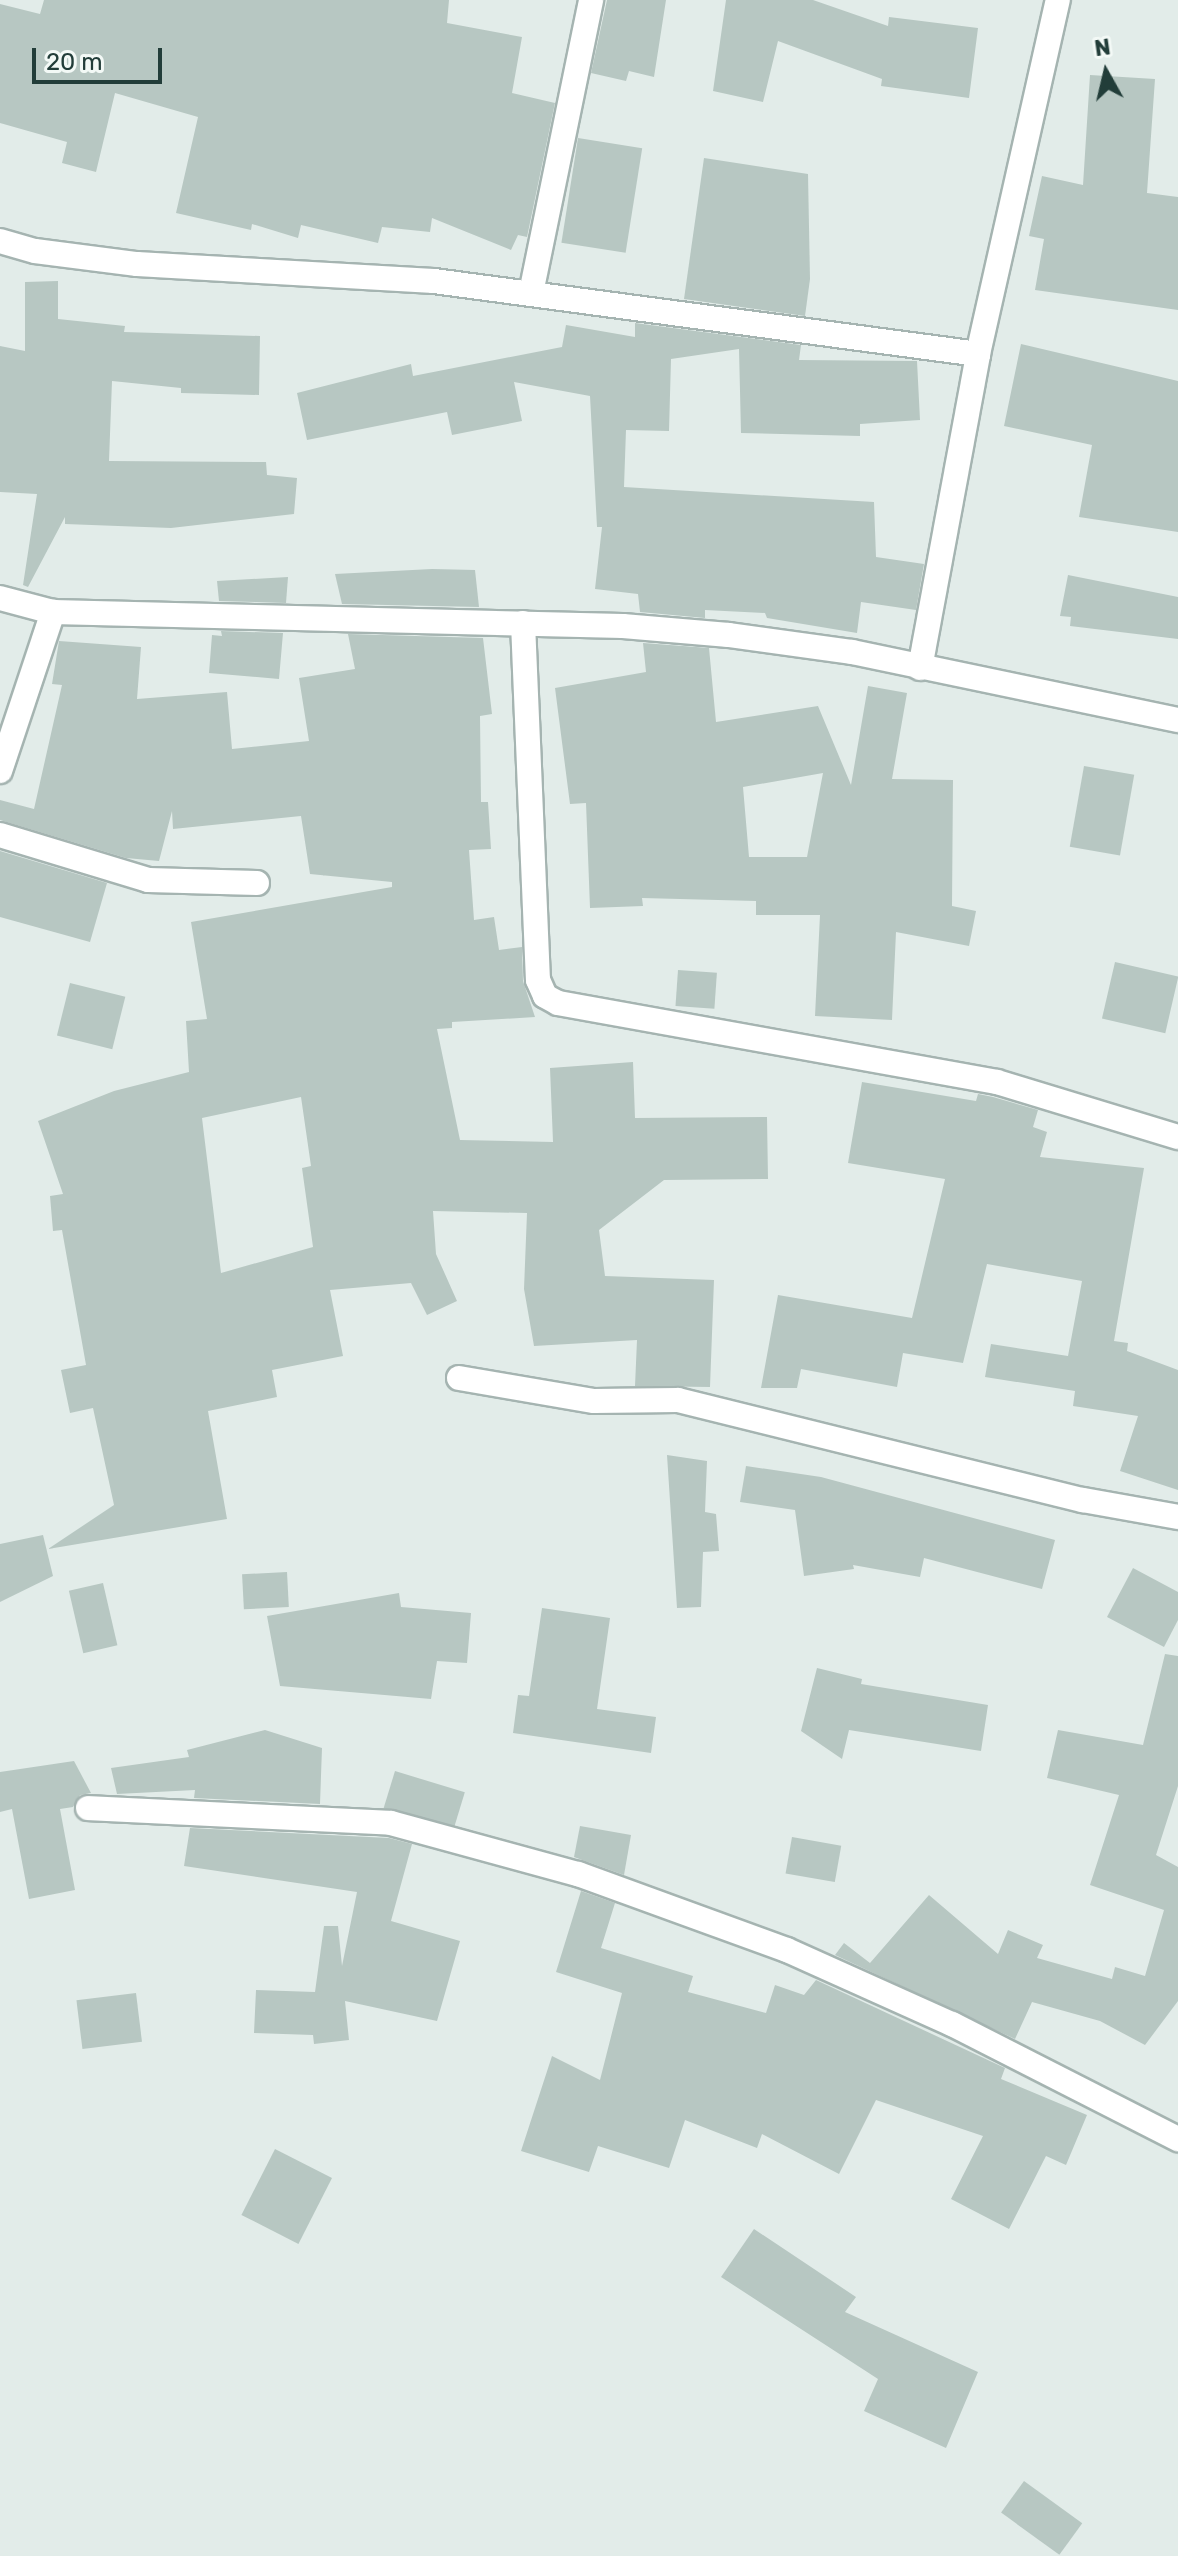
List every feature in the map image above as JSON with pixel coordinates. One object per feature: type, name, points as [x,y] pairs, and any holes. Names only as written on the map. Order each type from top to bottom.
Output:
[{"type":"street","points":[[531,293],[591,0]]},
{"type":"street","points":[[920,668],[978,354],[1058,0]]},
{"type":"street","points":[[0,241],[35,251],[137,264],[434,281],[978,354]]},
{"type":"street","points":[[0,598],[53,612],[523,623],[729,635],[920,668],[1178,720]]},
{"type":"street","points":[[0,771],[53,612]]},
{"type":"street","points":[[523,623],[538,980],[545,996],[558,1003],[997,1082],[1178,1137]]},
{"type":"street","points":[[0,835],[148,880],[257,883]]},
{"type":"street","points":[[459,1378],[594,1401],[678,1400],[1083,1500],[1178,1517]]},
{"type":"street","points":[[88,1808],[391,1823],[578,1874],[801,1956],[952,2024],[1178,2139]]},
{"type":"building","points":[[44,0],[449,0],[447,23],[522,37],[512,93],[555,103],[527,237],[518,235],[511,250],[432,218],[430,232],[382,227],[378,243],[301,225],[298,238],[252,224],[251,230],[176,213],[198,117],[115,93],[96,172],[62,163],[67,142],[0,123],[0,4],[40,14]]},
{"type":"building","points":[[607,0],[666,0],[654,77],[629,71],[626,81],[591,73]]},
{"type":"building","points":[[726,0],[813,0],[888,26],[889,17],[978,28],[969,98],[881,86],[882,79],[778,41],[763,102],[713,91]]},
{"type":"building","points":[[1090,75],[1155,79],[1147,193],[1178,197],[1178,310],[1035,290],[1044,239],[1029,236],[1042,176],[1083,185]]},
{"type":"building","points":[[578,138],[642,148],[626,253],[561,243]]},
{"type":"building","points":[[704,158],[808,174],[810,279],[805,316],[684,299]]},
{"type":"building","points":[[58,281],[58,319],[125,326],[124,332],[260,336],[259,395],[181,393],[181,388],[112,381],[109,461],[266,462],[267,475],[297,478],[294,514],[171,528],[65,524],[65,517],[28,587],[23,585],[37,494],[0,492],[0,346],[25,351],[25,282]]},
{"type":"building","points":[[635,323],[801,345],[799,360],[917,361],[920,420],[860,424],[860,436],[741,433],[739,349],[671,359],[669,431],[626,430],[624,487],[874,502],[876,557],[924,564],[916,610],[861,602],[857,633],[767,618],[765,613],[705,610],[705,618],[640,612],[638,594],[595,589],[602,527],[597,527],[590,396],[514,382],[522,421],[452,435],[447,412],[307,440],[297,393],[411,364],[413,376],[562,347],[566,325],[635,337]]},
{"type":"building","points":[[1021,344],[1178,381],[1178,532],[1079,517],[1092,445],[1004,426]]},
{"type":"building","points":[[475,570],[479,607],[342,604],[335,574]]},
{"type":"building","points":[[1068,575],[1178,597],[1178,639],[1070,626],[1071,617],[1060,616]]},
{"type":"building","points":[[288,577],[286,603],[219,601],[217,581]]},
{"type":"building","points":[[221,631],[283,633],[279,679],[209,673],[212,635],[222,636]]},
{"type":"building","points":[[348,634],[483,638],[492,714],[480,716],[481,802],[488,802],[491,849],[469,850],[474,920],[494,917],[499,950],[522,947],[523,981],[535,1017],[452,1022],[452,1028],[437,1029],[460,1140],[553,1142],[550,1068],[633,1062],[635,1118],[767,1117],[768,1179],[664,1180],[599,1230],[605,1276],[714,1280],[710,1387],[635,1386],[637,1340],[534,1346],[524,1289],[527,1213],[433,1211],[436,1254],[457,1301],[427,1315],[411,1283],[330,1290],[343,1356],[272,1370],[277,1397],[208,1411],[227,1519],[48,1549],[114,1505],[93,1408],[70,1413],[61,1370],[86,1365],[62,1230],[53,1231],[50,1196],[63,1194],[38,1121],[114,1091],[189,1072],[186,1021],[207,1019],[191,922],[392,887],[392,882],[310,874],[301,816],[173,829],[172,811],[159,861],[126,858],[0,820],[0,800],[34,809],[62,685],[52,684],[59,641],[141,647],[137,699],[227,692],[232,749],[309,741],[299,678],[355,669]],"holes":[[[301,1097],[311,1166],[302,1168],[313,1247],[221,1273],[202,1118]]]},
{"type":"building","points":[[643,643],[709,648],[716,722],[818,706],[851,785],[868,686],[907,693],[892,779],[953,780],[952,906],[976,911],[969,946],[896,932],[892,1020],[815,1016],[820,915],[756,915],[756,901],[642,898],[643,906],[590,908],[586,803],[570,804],[555,688],[646,672]],"holes":[[[823,773],[807,857],[749,857],[743,787]]]},
{"type":"building","points":[[1084,766],[1134,775],[1120,856],[1070,847]]},
{"type":"building","points":[[0,851],[107,883],[90,942],[0,917]]},
{"type":"building","points":[[1115,962],[1178,977],[1165,1033],[1102,1019]]},
{"type":"building","points":[[678,970],[717,973],[714,1009],[675,1006]]},
{"type":"building","points":[[70,983],[125,997],[112,1049],[57,1035]]},
{"type":"building","points":[[862,1082],[976,1101],[978,1094],[1038,1110],[1033,1127],[1047,1132],[1040,1157],[1144,1168],[1114,1341],[1128,1343],[1127,1351],[1178,1370],[1178,1490],[1120,1471],[1138,1416],[1073,1406],[1075,1391],[985,1377],[991,1344],[1068,1356],[1082,1281],[987,1264],[963,1363],[903,1353],[897,1387],[801,1369],[797,1388],[761,1388],[778,1295],[912,1318],[945,1179],[848,1163]]},
{"type":"building","points":[[667,1455],[707,1461],[705,1512],[716,1514],[719,1551],[703,1552],[701,1607],[677,1608]]},
{"type":"building","points":[[746,1466],[821,1477],[1055,1540],[1042,1589],[924,1558],[920,1577],[853,1565],[854,1569],[804,1576],[795,1510],[740,1502]]},
{"type":"building","points":[[43,1535],[53,1576],[0,1602],[0,1544]]},
{"type":"building","points":[[1133,1568],[1178,1592],[1178,1620],[1164,1647],[1107,1617]]},
{"type":"building","points":[[287,1572],[289,1607],[244,1609],[242,1574]]},
{"type":"building","points":[[103,1583],[117,1645],[83,1653],[69,1591]]},
{"type":"building","points":[[399,1593],[401,1607],[471,1613],[467,1663],[437,1661],[431,1699],[280,1686],[267,1616]]},
{"type":"building","points":[[542,1608],[610,1618],[597,1709],[656,1717],[651,1753],[513,1733],[518,1695],[529,1696]]},
{"type":"building","points":[[1165,1654],[1178,1656],[1178,1786],[1156,1855],[1178,1867],[1178,2001],[1145,2045],[1100,2021],[1032,2002],[1015,2039],[835,1955],[844,1943],[870,1963],[929,1895],[998,1954],[1008,1930],[1043,1945],[1037,1958],[1112,1979],[1115,1967],[1145,1976],[1164,1910],[1090,1885],[1119,1795],[1047,1778],[1058,1730],[1143,1745]]},
{"type":"building","points":[[817,1668],[862,1679],[861,1684],[988,1705],[981,1751],[849,1730],[842,1759],[801,1731]]},
{"type":"building","points":[[265,1730],[322,1748],[320,1804],[194,1798],[195,1790],[117,1794],[111,1768],[189,1757],[187,1750]]},
{"type":"building","points":[[74,1761],[91,1793],[80,1795],[73,1807],[60,1809],[75,1890],[29,1899],[12,1809],[0,1812],[0,1772]]},
{"type":"building","points":[[395,1771],[465,1792],[453,1830],[384,1808]]},
{"type":"building","points":[[580,1826],[631,1835],[624,1875],[574,1857]]},
{"type":"building","points":[[190,1828],[389,1838],[412,1844],[391,1921],[460,1941],[437,2021],[345,2001],[349,2040],[314,2044],[313,2035],[254,2033],[256,1990],[315,1992],[324,1926],[338,1926],[342,1966],[357,1892],[184,1866]]},
{"type":"building","points":[[792,1837],[841,1846],[835,1882],[786,1873]]},
{"type":"building","points":[[581,1891],[615,1903],[601,1948],[693,1976],[688,1992],[766,2013],[775,1985],[804,1995],[816,1980],[1005,2068],[1001,2079],[1087,2115],[1066,2165],[1046,2156],[1009,2229],[951,2199],[983,2136],[876,2100],[839,2174],[762,2134],[757,2148],[685,2120],[669,2168],[598,2146],[589,2172],[521,2151],[552,2056],[600,2080],[622,1993],[556,1972]]},
{"type":"building","points":[[136,1993],[142,2042],[82,2049],[76,2000]]},
{"type":"building","points":[[275,2149],[332,2178],[298,2244],[241,2215]]},
{"type":"building","points":[[754,2229],[856,2297],[845,2312],[978,2372],[946,2448],[864,2411],[878,2379],[721,2277]]},
{"type":"building","points":[[1024,2481],[1082,2523],[1059,2555],[1001,2513]]}]
